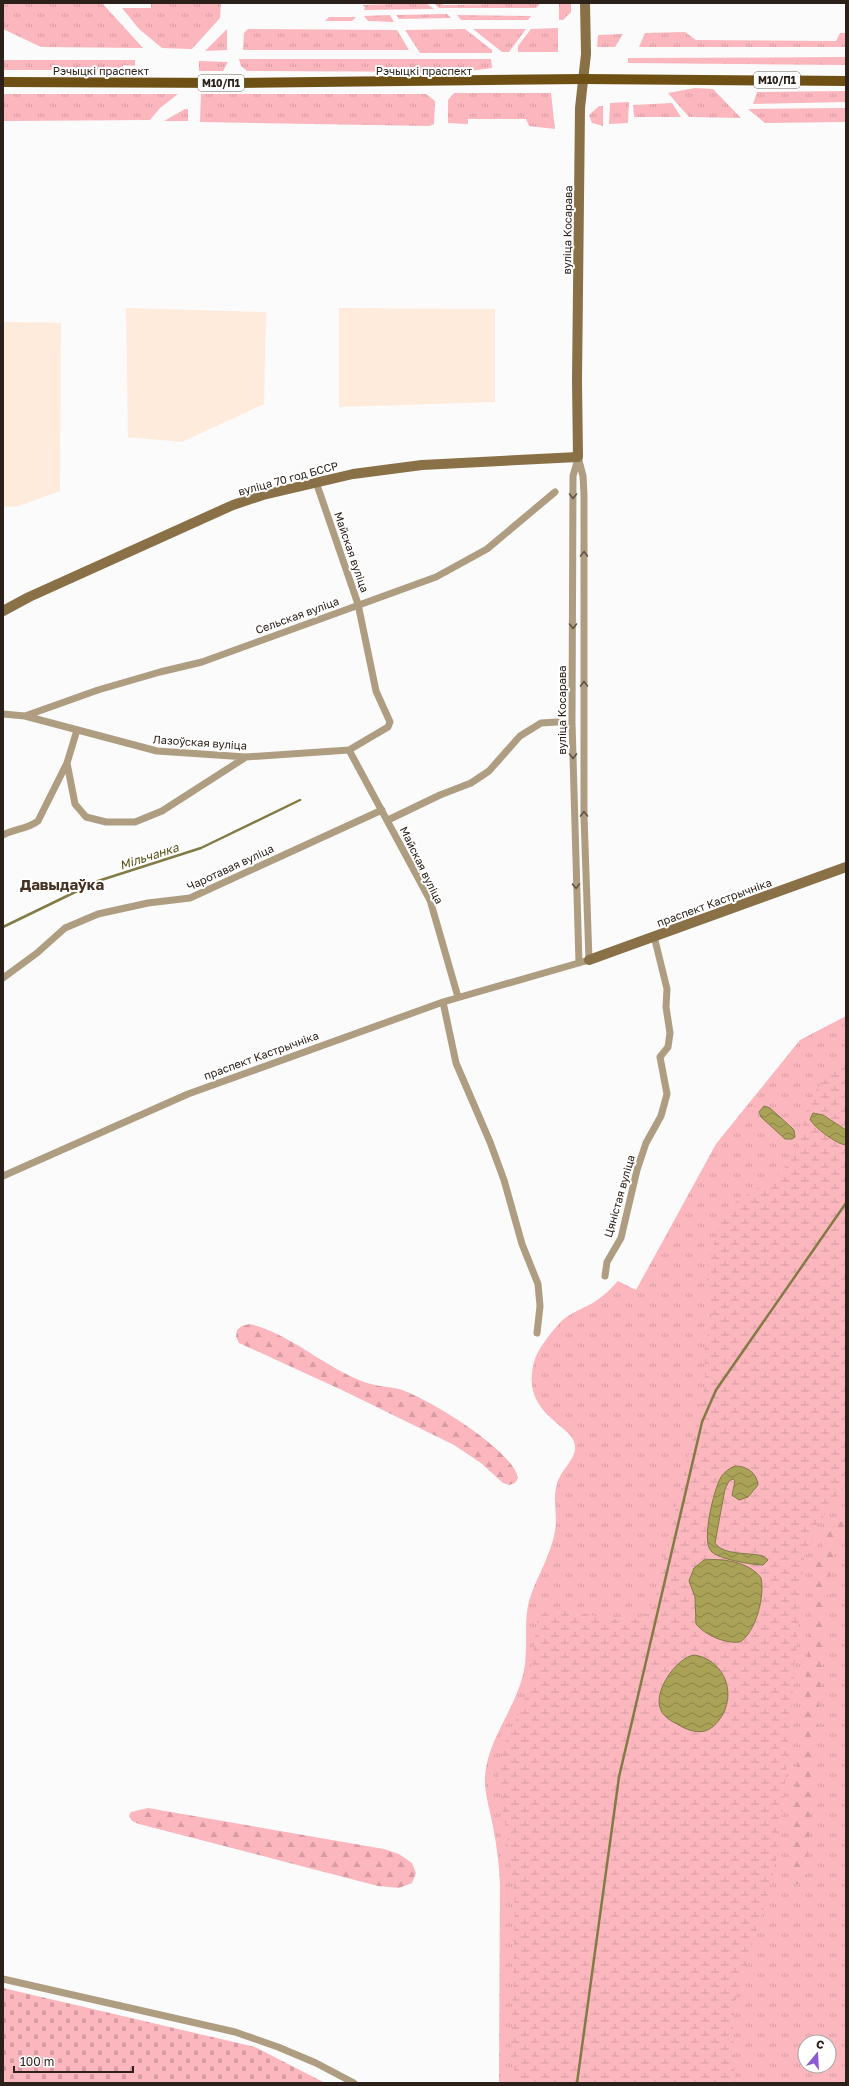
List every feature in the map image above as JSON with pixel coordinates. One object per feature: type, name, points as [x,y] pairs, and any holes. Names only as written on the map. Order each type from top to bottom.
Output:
[{"type":"main road","name":"Рэчыцкі праспект","points":[[3,82],[252,83],[583,80],[846,81]]},
{"type":"street","name":"вуліца Косарава","points":[[585,3],[586,54],[580,108],[578,457],[583,476],[584,495],[584,801],[590,960]]},
{"type":"street","name":"вуліца Косарава","points":[[578,457],[573,476],[572,722],[578,963]]},
{"type":"street","name":"вуліца 70 год БССР","points":[[3,611],[29,597],[233,505],[263,495],[353,474],[422,465],[578,457]]},
{"type":"street","name":"Майская вуліца","points":[[316,482],[358,604],[376,691],[390,722]]},
{"type":"street","name":"Сельская вуліца","points":[[25,716],[98,690],[202,662],[358,604],[411,587],[436,577],[486,549],[555,492]]},
{"type":"street","name":"Лазоўская вуліца","points":[[3,714],[25,716],[157,752],[246,757],[349,750],[380,733],[388,727],[390,722]]},
{"type":"street","points":[[388,820],[440,795],[471,783],[489,771],[520,736],[541,723],[557,722]]},
{"type":"street","points":[[3,835],[12,830],[32,825],[38,821],[67,763],[77,730]]},
{"type":"street","name":"Майская вуліца","points":[[349,750],[430,900],[458,997]]},
{"type":"street","points":[[67,763],[75,804],[81,814],[91,820],[106,822],[135,822],[162,811],[246,757]]},
{"type":"street","name":"Чаротавая вуліца","points":[[3,978],[38,954],[65,928],[98,914],[148,903],[190,898],[382,810]]},
{"type":"street","name":"праспект Кастрычніка","points":[[3,1176],[188,1094],[458,997],[590,960],[846,867]]},
{"type":"street","name":"Цяністая вуліца","points":[[605,1276],[607,1262],[621,1238],[636,1170],[646,1143],[661,1116],[667,1094],[660,1057],[668,1047],[670,1033],[666,1007],[667,989],[654,936]]},
{"type":"street","points":[[443,1002],[456,1064],[490,1142],[504,1180],[522,1244],[538,1284],[540,1306],[537,1333]]},
{"type":"street","points":[[3,1979],[235,2032],[291,2052],[354,2083]]},
{"type":"shaded area","points":[[126,308],[266,312],[264,404],[182,442],[128,437]]},
{"type":"shaded area","points":[[339,308],[495,309],[495,402],[339,407]]},
{"type":"shaded area","points":[[3,322],[61,323],[60,491],[16,507],[3,506]]},
{"type":"green space","points":[[3,3],[102,3],[143,48],[41,47],[3,29]]},
{"type":"green space","points":[[151,3],[221,3],[220,18],[192,49],[162,48],[139,29],[122,8],[151,8]]},
{"type":"green space","points":[[426,3],[434,9],[364,10],[365,7],[362,5]]},
{"type":"green space","points":[[434,3],[441,3],[444,5],[541,3],[536,8],[439,8]]},
{"type":"green space","points":[[559,3],[571,3],[571,12],[563,20],[559,20]]},
{"type":"green space","points":[[447,14],[451,18],[399,19],[396,15]]},
{"type":"green space","points":[[390,15],[394,22],[368,21],[364,16]]},
{"type":"green space","points":[[457,15],[531,16],[528,20],[461,20]]},
{"type":"green space","points":[[329,17],[356,17],[352,21],[325,21]]},
{"type":"green space","points":[[558,28],[558,52],[518,52],[518,46],[531,29]]},
{"type":"green space","points":[[227,29],[227,50],[205,51]]},
{"type":"green space","points":[[248,29],[397,30],[409,50],[243,50],[244,33]]},
{"type":"green space","points":[[465,29],[492,50],[492,53],[420,53],[405,30]]},
{"type":"green space","points":[[473,29],[526,29],[509,52],[502,52]]},
{"type":"green space","points":[[685,32],[696,40],[836,41],[840,33],[846,33],[846,47],[639,47],[645,33]]},
{"type":"green space","points":[[623,34],[615,47],[597,47],[598,35]]},
{"type":"green space","points":[[846,57],[846,65],[628,63],[628,58]]},
{"type":"green space","points":[[239,59],[491,59],[492,68],[461,72],[247,71],[241,66]]},
{"type":"green space","points":[[3,60],[135,60],[135,66],[124,65],[119,70],[3,70]]},
{"type":"green space","points":[[199,61],[228,62],[223,71],[199,71]]},
{"type":"green space","points":[[695,88],[713,89],[741,118],[689,117],[668,93]]},
{"type":"green space","points":[[846,91],[846,102],[753,104],[757,92]]},
{"type":"green space","points":[[454,93],[551,93],[555,129],[529,126],[526,119],[468,119],[468,124],[448,123],[448,100]]},
{"type":"green space","points":[[3,94],[178,94],[160,108],[150,120],[3,121]]},
{"type":"green space","points":[[201,94],[426,94],[435,101],[434,124],[429,126],[200,122]]},
{"type":"green space","points":[[629,102],[628,123],[609,124],[610,103]]},
{"type":"green space","points":[[672,103],[681,117],[634,117],[633,105]]},
{"type":"green space","points":[[599,106],[603,106],[603,126],[592,123],[589,115]]},
{"type":"green space","points":[[846,108],[846,122],[765,123],[748,109]]},
{"type":"green space","points":[[185,109],[188,109],[188,121],[164,121]]},
{"type":"green space","points":[[846,1016],[846,2083],[499,2083],[500,1884],[497,1848],[486,1795],[485,1776],[491,1750],[514,1701],[523,1675],[526,1657],[526,1619],[529,1601],[553,1540],[556,1525],[555,1495],[557,1484],[573,1457],[575,1448],[573,1440],[567,1432],[540,1406],[534,1394],[532,1378],[535,1359],[548,1337],[565,1318],[596,1301],[618,1281],[636,1290],[716,1144],[800,1040]]},
{"type":"green space","points":[[846,1061],[846,1484],[816,1528],[804,1558],[780,1841],[769,1891],[736,1997],[733,2017],[735,2083],[527,2083],[516,2075],[511,2060],[515,1905],[510,1856],[499,1785],[499,1760],[507,1736],[521,1710],[530,1684],[537,1622],[546,1611],[560,1608],[608,1619],[633,1620],[643,1616],[650,1608],[655,1597],[705,1386],[705,1347],[711,1317],[711,1302],[706,1275],[709,1259],[720,1224],[727,1212],[736,1202],[775,1177],[785,1167],[797,1146],[809,1103],[814,1093],[836,1068]]},
{"type":"green space","points":[[250,1324],[287,1339],[332,1367],[363,1382],[378,1386],[396,1388],[415,1395],[431,1404],[469,1427],[487,1441],[502,1454],[513,1467],[518,1478],[515,1483],[509,1485],[503,1483],[481,1463],[454,1445],[344,1391],[239,1343],[236,1337],[237,1330],[242,1326]]},
{"type":"green space","points":[[846,1505],[846,1532],[835,1551],[829,1578],[806,1876],[801,1884],[796,1884],[789,1874],[788,1865],[816,1565],[824,1540]]},
{"type":"green space","points":[[148,1808],[384,1849],[399,1854],[412,1863],[416,1873],[412,1883],[399,1888],[378,1886],[139,1824],[132,1821],[129,1816],[131,1812]]},
{"type":"green space","points":[[3,1988],[255,2047],[325,2083],[3,2083]]},
{"type":"water","points":[[764,1106],[770,1108],[794,1130],[795,1137],[792,1139],[785,1139],[761,1117],[759,1112]]},
{"type":"water","points":[[813,1113],[823,1115],[846,1130],[846,1145],[837,1142],[821,1131],[810,1119]]},
{"type":"water","points":[[735,1466],[744,1467],[751,1471],[756,1477],[758,1485],[748,1497],[739,1500],[732,1495],[735,1481],[733,1479],[729,1481],[725,1489],[715,1543],[724,1550],[730,1552],[763,1556],[768,1560],[763,1565],[744,1563],[720,1557],[711,1551],[708,1545],[708,1526],[712,1503],[718,1483],[727,1470]]},
{"type":"water","points":[[704,1560],[735,1562],[750,1568],[761,1578],[762,1594],[758,1613],[751,1630],[740,1642],[728,1642],[716,1638],[705,1632],[696,1624],[695,1597],[689,1581],[694,1568]]},
{"type":"water","points":[[694,1655],[712,1662],[719,1669],[727,1685],[728,1695],[727,1704],[723,1714],[714,1726],[708,1730],[697,1732],[684,1728],[666,1717],[661,1710],[659,1703],[660,1695],[667,1677],[680,1662]]},
{"type":"waterway","name":"Мільчанка","points":[[3,927],[98,881],[201,848],[300,800]]},
{"type":"waterway","points":[[577,2083],[619,1777],[702,1422],[716,1390],[846,1203]]},
{"type":"district","name":"Давыдаўка","points":[[62,884]]}]
